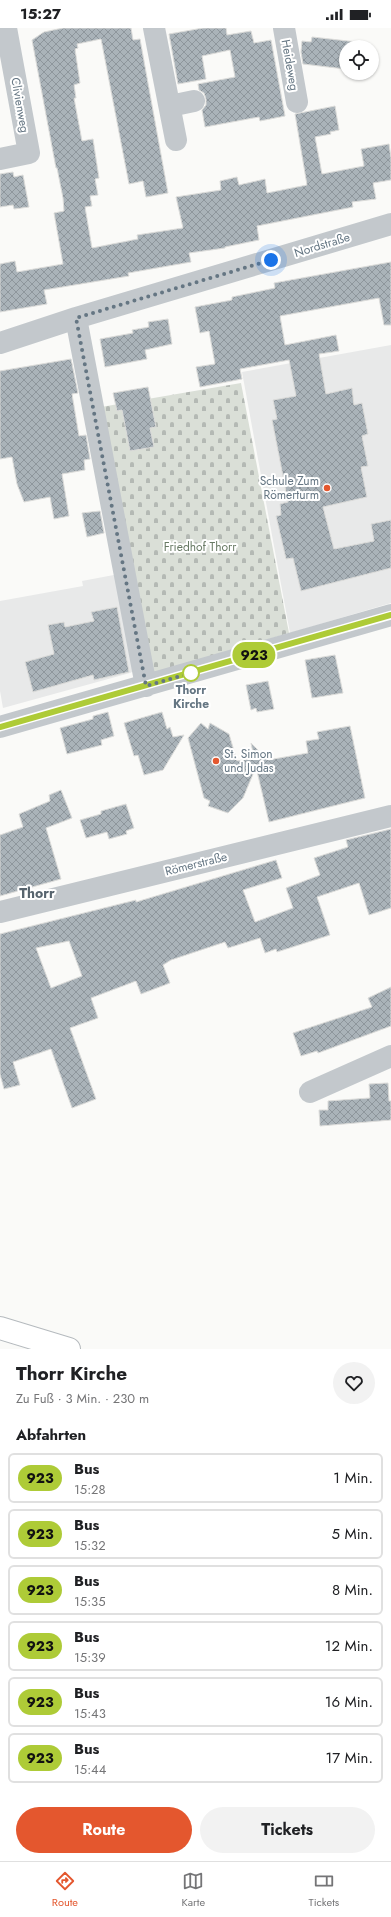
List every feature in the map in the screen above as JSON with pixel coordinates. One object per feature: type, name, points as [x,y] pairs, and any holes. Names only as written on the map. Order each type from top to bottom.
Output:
[{"type":"main road","points":[[0,1328],[69,1349]]},
{"type":"street","name":"Clivienweg","points":[[0,158],[29,153],[6,28]]},
{"type":"street","points":[[154,28],[176,140]]},
{"type":"street","name":"Heideweg","points":[[284,28],[297,102]]},
{"type":"street","points":[[170,106],[194,100]]},
{"type":"street","name":"Nordstraße","points":[[0,343],[76,318],[391,224]]},
{"type":"street","points":[[76,318],[146,686]]},
{"type":"street","points":[[0,727],[391,616]]},
{"type":"street","name":"Römerstraße","points":[[0,912],[391,816]]},
{"type":"street","points":[[310,1092],[391,1056]]},
{"type":"shaded area","name":"Schule Zum Römerturm","points":[[391,345],[391,603],[290,633],[242,372]]},
{"type":"shaded area","points":[[119,574],[136,670],[130,673],[3,708],[0,691],[0,601],[83,586],[82,581]]},
{"type":"green space","name":"Friedhof Thorr","points":[[241,383],[289,633],[152,674],[101,407]]},
{"type":"building","points":[[63,28],[131,28],[133,40],[140,39],[168,193],[146,197],[143,181],[129,184],[101,39],[77,44],[78,48],[75,49],[80,83],[74,85],[76,98],[74,98],[82,141],[93,139],[99,178],[95,179],[98,195],[90,196],[92,206],[85,207],[92,248],[138,239],[137,235],[183,228],[176,197],[221,190],[220,181],[237,177],[239,185],[265,179],[267,193],[307,185],[295,114],[335,106],[339,130],[330,132],[331,134],[315,137],[322,174],[364,166],[361,149],[389,144],[391,158],[391,180],[373,183],[376,199],[352,202],[353,207],[257,226],[259,240],[225,248],[189,253],[191,262],[128,273],[129,276],[44,290],[47,304],[0,312],[0,264],[15,261],[17,272],[63,264],[54,213],[64,211],[63,198],[32,40],[44,32]]},
{"type":"building","points":[[203,28],[226,28],[227,35],[251,31],[254,43],[271,40],[285,116],[260,121],[259,117],[205,127],[202,110],[206,105],[206,99],[204,93],[199,90],[198,84],[235,77],[230,50],[202,56],[206,79],[178,84],[169,34]]},
{"type":"building","points":[[312,37],[339,40],[339,68],[303,64],[301,52],[302,41],[311,42]]},
{"type":"building","points":[[13,172],[14,177],[23,175],[29,207],[14,209],[13,205],[0,207],[0,174]]},
{"type":"building","points":[[391,262],[391,325],[384,325],[379,298],[280,316],[285,345],[336,335],[339,351],[319,354],[326,394],[352,388],[354,405],[362,403],[368,434],[362,436],[368,466],[361,467],[367,497],[323,507],[334,549],[374,541],[371,524],[391,520],[391,568],[301,591],[293,558],[286,559],[276,516],[281,515],[280,504],[288,502],[272,420],[277,419],[273,400],[296,396],[289,360],[240,369],[242,379],[200,387],[196,367],[215,364],[209,331],[200,333],[195,307],[232,300],[232,297],[275,288],[274,283]]},
{"type":"building","points":[[168,319],[172,344],[145,350],[147,359],[105,367],[100,339],[133,333],[132,330],[149,327],[148,322]]},
{"type":"building","points":[[71,359],[78,393],[72,394],[79,436],[86,435],[90,459],[84,460],[85,470],[62,474],[69,516],[54,519],[50,497],[24,502],[17,484],[12,457],[0,459],[0,371]]},
{"type":"building","points":[[148,387],[156,427],[150,428],[154,447],[130,451],[122,410],[117,411],[113,393]]},
{"type":"building","points":[[100,511],[104,533],[87,537],[82,513]]},
{"type":"building","points":[[117,607],[129,672],[94,680],[93,675],[33,692],[25,662],[54,654],[48,625],[64,622],[65,627],[94,621],[91,612]]},
{"type":"building","points":[[335,655],[343,693],[312,698],[305,660]]},
{"type":"building","points":[[268,681],[274,709],[257,712],[256,708],[251,710],[246,685]]},
{"type":"building","points":[[108,712],[114,736],[101,740],[102,745],[67,754],[60,728],[93,719],[93,716]]},
{"type":"building","points":[[162,712],[167,729],[170,727],[173,737],[184,735],[163,770],[144,775],[138,755],[134,756],[124,723]]},
{"type":"building","points":[[201,723],[208,729],[210,723],[229,734],[237,761],[254,758],[251,743],[268,760],[308,753],[306,741],[319,739],[317,732],[350,726],[365,798],[269,822],[256,767],[243,798],[228,813],[208,806],[210,801],[204,798],[188,738]]},
{"type":"building","points":[[61,790],[72,818],[46,828],[61,879],[0,896],[0,835],[23,827],[19,814],[50,801],[49,795]]},
{"type":"building","points":[[126,804],[134,828],[126,831],[127,834],[109,839],[107,832],[86,838],[80,820],[101,814],[101,811]]},
{"type":"building","points":[[391,829],[391,908],[369,915],[359,883],[317,897],[330,935],[277,952],[276,949],[265,953],[260,938],[228,948],[225,942],[171,960],[163,965],[170,983],[141,994],[136,981],[91,998],[98,1018],[70,1028],[96,1099],[72,1108],[51,1049],[13,1062],[20,1085],[4,1089],[0,1074],[0,934],[136,900],[136,902],[276,860],[282,878],[243,890],[255,922],[293,908],[286,888],[320,875],[314,858],[348,847],[346,840]],"holes":[[[69,941],[82,976],[51,988],[36,948]]]},
{"type":"building","points":[[391,987],[391,1026],[318,1053],[317,1051],[301,1056],[293,1033],[372,1007],[368,998]]},
{"type":"building","points":[[388,1083],[389,1101],[391,1101],[391,1120],[320,1126],[319,1110],[328,1110],[328,1101],[370,1098],[369,1084]]},
{"type":"bus line","name":"923","points":[[0,727],[391,615]]},
{"type":"place","name":"Schule Zum Römerturm","points":[[327,488]]},
{"type":"place","name":"Thorr Kirche","points":[[191,673]]},
{"type":"place","name":"St. Simon und Judas","points":[[216,761]]},
{"type":"district","name":"Thorr","points":[[37,893]]},
{"type":"route","points":[[191,673],[146,686],[76,318],[271,260]]}]
